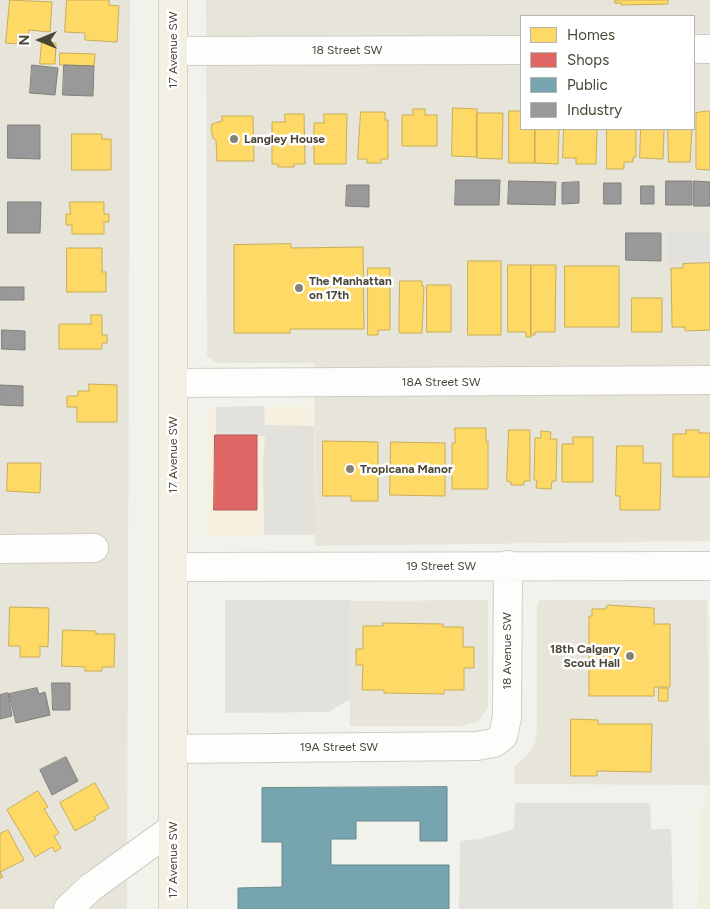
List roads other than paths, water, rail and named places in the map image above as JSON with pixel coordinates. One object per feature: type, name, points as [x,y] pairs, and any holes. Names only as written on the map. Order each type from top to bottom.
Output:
[{"type":"main road","name":"17 Avenue SW","points":[[173,0],[173,909]]},
{"type":"street","points":[[695,49],[710,49]]},
{"type":"street","name":"18 Street SW","points":[[173,51],[520,50]]},
{"type":"street","name":"18A Street SW","points":[[173,383],[710,380]]},
{"type":"street","points":[[0,549],[94,548]]},
{"type":"street","name":"18 Avenue SW","points":[[503,736],[507,717],[508,565]]},
{"type":"street","name":"19 Street SW","points":[[173,567],[710,566]]},
{"type":"street","name":"19A Street SW","points":[[173,749],[476,746],[494,743],[503,736]]},
{"type":"street","points":[[70,908],[90,888],[173,828]]},
{"type":"place","name":"Langley House","points":[[234,139]]},
{"type":"place","name":"The Manhattan on 17th","points":[[299,288]]},
{"type":"place","name":"Tropicana Manor","points":[[350,469]]},
{"type":"place","name":"18th Calgary Scout Hall","points":[[630,656]]}]
